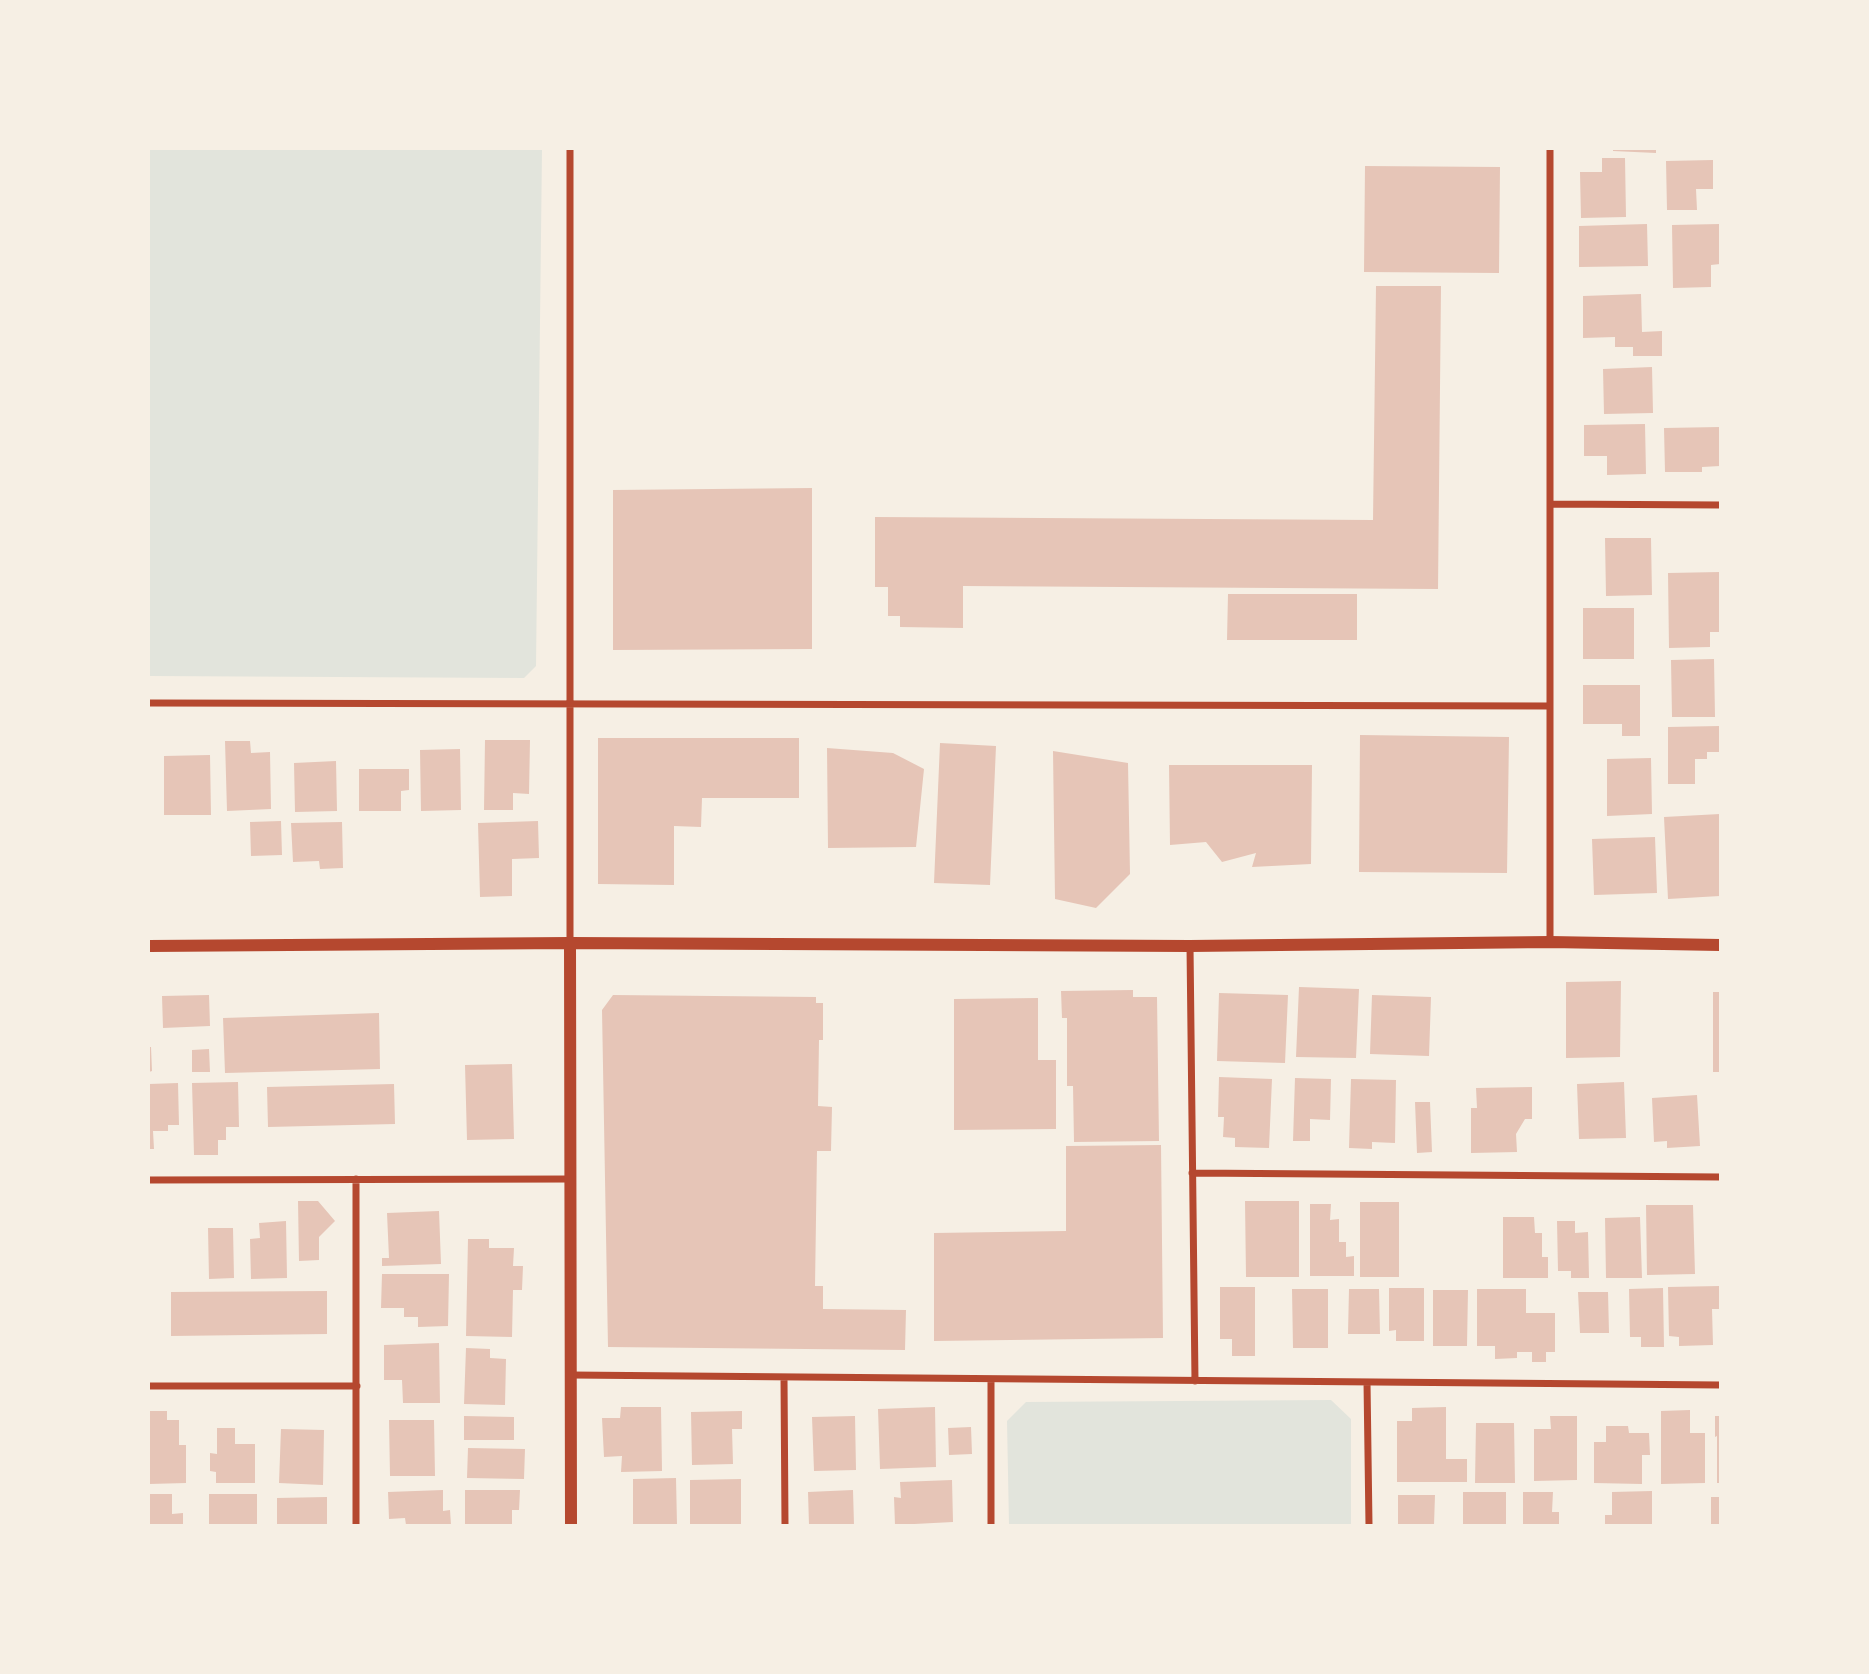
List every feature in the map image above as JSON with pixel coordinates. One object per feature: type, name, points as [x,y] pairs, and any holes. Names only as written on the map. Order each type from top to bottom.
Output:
[{"type":"street","points":[[570,149],[571,1525]]},
{"type":"street","points":[[1549,942],[1550,149]]},
{"type":"street","points":[[1550,504],[1720,505]]},
{"type":"street","points":[[149,703],[1550,706]]},
{"type":"street","points":[[149,946],[570,943],[1190,946],[1549,942],[1720,945]]},
{"type":"street","points":[[1190,946],[1195,1381]]},
{"type":"street","points":[[1192,1173],[1720,1177]]},
{"type":"street","points":[[356,1179],[356,1525]]},
{"type":"street","points":[[149,1180],[570,1179]]},
{"type":"street","points":[[571,1375],[1720,1385]]},
{"type":"street","points":[[784,1377],[785,1525]]},
{"type":"street","points":[[991,1379],[991,1525]]},
{"type":"street","points":[[1367,1382],[1369,1525]]},
{"type":"street","points":[[149,1386],[357,1386]]},
{"type":"shaded area","points":[[149,149],[542,149],[536,666],[524,678],[149,676]]},
{"type":"shaded area","points":[[1331,1400],[1351,1419],[1351,1525],[1009,1525],[1007,1421],[1026,1402]]},
{"type":"building","points":[[1656,149],[1656,153],[1613,151]]},
{"type":"building","points":[[1602,158],[1625,158],[1626,217],[1581,218],[1580,172],[1602,172]]},
{"type":"building","points":[[1713,160],[1713,189],[1696,189],[1697,210],[1667,210],[1666,161]]},
{"type":"building","points":[[1365,166],[1500,167],[1499,273],[1364,272]]},
{"type":"building","points":[[1647,224],[1648,266],[1579,267],[1579,226]]},
{"type":"building","points":[[1720,224],[1720,264],[1711,265],[1711,287],[1673,288],[1672,225]]},
{"type":"building","points":[[1376,286],[1441,286],[1438,589],[963,586],[963,628],[900,627],[900,616],[888,616],[888,587],[875,587],[875,517],[1373,520]]},
{"type":"building","points":[[1641,294],[1642,332],[1662,331],[1662,356],[1633,356],[1633,347],[1615,347],[1615,337],[1583,338],[1583,296]]},
{"type":"building","points":[[1652,367],[1653,413],[1604,414],[1603,369]]},
{"type":"building","points":[[1645,424],[1646,474],[1607,475],[1607,456],[1584,456],[1584,425]]},
{"type":"building","points":[[1720,427],[1720,466],[1702,467],[1702,472],[1665,472],[1664,428]]},
{"type":"building","points":[[812,488],[812,649],[613,650],[613,490]]},
{"type":"building","points":[[1605,538],[1651,538],[1652,595],[1606,596]]},
{"type":"building","points":[[1720,572],[1720,632],[1710,632],[1710,647],[1669,648],[1668,573]]},
{"type":"building","points":[[1228,594],[1357,594],[1357,640],[1227,640]]},
{"type":"building","points":[[1583,608],[1634,608],[1634,659],[1583,659]]},
{"type":"building","points":[[1714,659],[1715,717],[1672,717],[1671,660]]},
{"type":"building","points":[[1583,685],[1640,685],[1640,736],[1622,736],[1622,724],[1583,724]]},
{"type":"building","points":[[1720,726],[1720,752],[1707,752],[1707,759],[1695,759],[1695,784],[1668,784],[1668,727]]},
{"type":"building","points":[[1360,735],[1509,737],[1507,873],[1359,872]]},
{"type":"building","points":[[598,738],[799,738],[799,798],[702,798],[701,827],[674,826],[674,885],[598,884]]},
{"type":"building","points":[[485,740],[530,740],[529,794],[513,793],[513,810],[484,810]]},
{"type":"building","points":[[225,741],[250,741],[251,753],[270,752],[271,809],[227,811]]},
{"type":"building","points":[[940,743],[996,746],[990,885],[934,883]]},
{"type":"building","points":[[827,748],[893,753],[924,769],[916,847],[828,848]]},
{"type":"building","points":[[460,749],[461,810],[421,811],[420,750]]},
{"type":"building","points":[[1053,751],[1128,763],[1130,874],[1096,908],[1055,899]]},
{"type":"building","points":[[210,755],[211,815],[164,815],[164,756]]},
{"type":"building","points":[[1651,758],[1652,814],[1607,816],[1607,759]]},
{"type":"building","points":[[336,761],[337,811],[295,812],[294,763]]},
{"type":"building","points":[[1169,765],[1312,765],[1311,864],[1252,867],[1256,853],[1222,862],[1206,842],[1170,845]]},
{"type":"building","points":[[359,769],[409,769],[409,790],[401,791],[401,811],[359,811]]},
{"type":"building","points":[[1720,814],[1720,896],[1668,899],[1664,817]]},
{"type":"building","points":[[281,821],[282,855],[251,856],[250,822]]},
{"type":"building","points":[[538,821],[539,858],[512,859],[512,896],[480,897],[478,823]]},
{"type":"building","points":[[342,822],[343,868],[320,869],[319,861],[293,862],[291,823]]},
{"type":"building","points":[[1655,837],[1657,893],[1594,895],[1592,839]]},
{"type":"building","points":[[1621,981],[1620,1057],[1566,1058],[1566,982]]},
{"type":"building","points":[[1299,987],[1359,989],[1356,1058],[1296,1057]]},
{"type":"building","points":[[1133,990],[1133,997],[1157,997],[1159,1141],[1074,1142],[1073,1086],[1067,1086],[1067,1018],[1062,1018],[1061,991]]},
{"type":"building","points":[[1713,992],[1720,992],[1720,1072],[1713,1072]]},
{"type":"building","points":[[1219,993],[1288,995],[1285,1063],[1217,1061]]},
{"type":"building","points":[[209,995],[210,1026],[163,1028],[162,996]]},
{"type":"building","points":[[613,995],[816,997],[816,1003],[823,1003],[823,1040],[819,1040],[818,1106],[832,1107],[831,1151],[817,1151],[815,1286],[823,1286],[823,1309],[906,1310],[905,1350],[608,1347],[602,1010]]},
{"type":"building","points":[[1372,995],[1431,997],[1429,1056],[1370,1054]]},
{"type":"building","points":[[1038,998],[1038,1060],[1056,1060],[1056,1129],[954,1130],[954,999]]},
{"type":"building","points":[[379,1013],[380,1069],[225,1073],[223,1018]]},
{"type":"building","points":[[149,1047],[152,1071],[149,1072]]},
{"type":"building","points":[[209,1049],[210,1072],[192,1072],[192,1050]]},
{"type":"building","points":[[512,1064],[514,1139],[467,1140],[465,1065]]},
{"type":"building","points":[[1219,1077],[1272,1079],[1269,1148],[1235,1147],[1235,1138],[1223,1137],[1224,1117],[1218,1117]]},
{"type":"building","points":[[1295,1078],[1331,1079],[1330,1120],[1310,1119],[1310,1141],[1293,1141]]},
{"type":"building","points":[[1351,1079],[1396,1080],[1395,1143],[1372,1142],[1372,1149],[1349,1148]]},
{"type":"building","points":[[238,1082],[239,1127],[226,1127],[226,1140],[218,1140],[218,1155],[194,1155],[192,1083]]},
{"type":"building","points":[[1624,1082],[1626,1138],[1579,1139],[1577,1084]]},
{"type":"building","points":[[178,1083],[179,1125],[168,1125],[168,1131],[153,1131],[154,1149],[149,1149],[149,1084]]},
{"type":"building","points":[[394,1084],[395,1124],[268,1127],[267,1087]]},
{"type":"building","points":[[1532,1087],[1532,1119],[1525,1119],[1516,1134],[1517,1152],[1471,1153],[1471,1108],[1477,1108],[1476,1088]]},
{"type":"building","points":[[1697,1095],[1700,1146],[1667,1148],[1667,1141],[1654,1142],[1652,1098]]},
{"type":"building","points":[[1415,1102],[1430,1102],[1432,1152],[1417,1153]]},
{"type":"building","points":[[1161,1145],[1163,1338],[934,1341],[934,1233],[1066,1231],[1066,1146]]},
{"type":"building","points":[[298,1201],[318,1201],[335,1221],[319,1237],[319,1260],[299,1261]]},
{"type":"building","points":[[1245,1201],[1299,1201],[1299,1277],[1246,1277]]},
{"type":"building","points":[[1360,1202],[1399,1202],[1399,1277],[1360,1277]]},
{"type":"building","points":[[1310,1204],[1331,1204],[1330,1220],[1339,1219],[1339,1242],[1346,1242],[1346,1257],[1354,1256],[1354,1276],[1310,1276]]},
{"type":"building","points":[[1646,1205],[1693,1205],[1695,1274],[1647,1275]]},
{"type":"building","points":[[439,1211],[441,1264],[382,1266],[382,1258],[389,1258],[387,1213]]},
{"type":"building","points":[[1503,1217],[1534,1217],[1535,1233],[1542,1233],[1542,1257],[1548,1257],[1548,1278],[1503,1278]]},
{"type":"building","points":[[1640,1217],[1642,1278],[1606,1278],[1605,1218]]},
{"type":"building","points":[[286,1221],[287,1278],[251,1279],[250,1239],[260,1238],[259,1223]]},
{"type":"building","points":[[1557,1221],[1575,1221],[1575,1233],[1588,1232],[1589,1278],[1571,1278],[1571,1271],[1558,1271]]},
{"type":"building","points":[[208,1228],[233,1228],[234,1278],[209,1279]]},
{"type":"building","points":[[468,1239],[489,1239],[489,1248],[514,1248],[513,1266],[523,1266],[522,1290],[513,1290],[512,1337],[466,1336]]},
{"type":"building","points":[[382,1274],[449,1274],[448,1326],[418,1327],[418,1317],[404,1317],[404,1308],[381,1308]]},
{"type":"building","points":[[1720,1286],[1720,1309],[1712,1309],[1713,1345],[1679,1346],[1679,1337],[1669,1336],[1668,1287]]},
{"type":"building","points":[[1220,1287],[1255,1287],[1255,1356],[1232,1356],[1232,1339],[1220,1339]]},
{"type":"building","points":[[1389,1288],[1424,1288],[1424,1341],[1396,1341],[1396,1330],[1389,1331]]},
{"type":"building","points":[[1663,1288],[1664,1347],[1641,1347],[1641,1337],[1630,1337],[1629,1289]]},
{"type":"building","points":[[1292,1289],[1328,1289],[1328,1348],[1293,1348]]},
{"type":"building","points":[[1349,1289],[1379,1289],[1380,1334],[1348,1334]]},
{"type":"building","points":[[1477,1289],[1526,1289],[1526,1313],[1555,1313],[1555,1352],[1546,1352],[1546,1362],[1532,1362],[1532,1352],[1517,1352],[1517,1358],[1495,1359],[1495,1346],[1477,1346]]},
{"type":"building","points":[[1433,1290],[1468,1290],[1467,1346],[1433,1346]]},
{"type":"building","points":[[327,1291],[327,1334],[171,1336],[171,1292]]},
{"type":"building","points":[[1578,1292],[1608,1292],[1609,1333],[1580,1333]]},
{"type":"building","points":[[439,1343],[440,1403],[403,1403],[402,1380],[384,1380],[384,1345]]},
{"type":"building","points":[[466,1348],[490,1349],[490,1358],[506,1359],[505,1405],[464,1404]]},
{"type":"building","points":[[621,1407],[661,1407],[662,1471],[621,1472],[622,1456],[604,1457],[602,1418],[620,1418]]},
{"type":"building","points":[[935,1407],[936,1467],[880,1469],[878,1409]]},
{"type":"building","points":[[1446,1407],[1446,1459],[1467,1459],[1467,1482],[1397,1482],[1397,1421],[1412,1421],[1412,1408]]},
{"type":"building","points":[[1690,1410],[1690,1433],[1705,1433],[1705,1483],[1661,1484],[1661,1411]]},
{"type":"building","points":[[149,1411],[167,1411],[167,1420],[179,1420],[179,1445],[186,1445],[186,1483],[149,1484]]},
{"type":"building","points":[[742,1411],[742,1429],[732,1429],[733,1464],[692,1465],[691,1412]]},
{"type":"building","points":[[464,1416],[514,1417],[514,1440],[464,1440]]},
{"type":"building","points":[[855,1416],[856,1470],[814,1471],[812,1417]]},
{"type":"building","points":[[1550,1416],[1577,1416],[1577,1480],[1534,1481],[1534,1429],[1551,1429]]},
{"type":"building","points":[[1715,1416],[1720,1416],[1720,1483],[1717,1483]]},
{"type":"building","points":[[389,1420],[434,1420],[435,1476],[390,1476]]},
{"type":"building","points":[[1476,1423],[1514,1423],[1515,1483],[1475,1483]]},
{"type":"building","points":[[1606,1426],[1628,1426],[1629,1433],[1649,1433],[1650,1455],[1642,1455],[1642,1484],[1594,1483],[1594,1442],[1606,1442]]},
{"type":"building","points":[[971,1427],[972,1454],[949,1455],[948,1428]]},
{"type":"building","points":[[217,1428],[235,1428],[235,1444],[255,1444],[255,1483],[216,1483],[216,1472],[210,1471],[210,1453],[217,1454]]},
{"type":"building","points":[[281,1429],[324,1430],[323,1485],[279,1483]]},
{"type":"building","points":[[468,1448],[525,1449],[524,1479],[467,1478]]},
{"type":"building","points":[[676,1478],[677,1525],[633,1525],[633,1479]]},
{"type":"building","points":[[741,1479],[741,1525],[690,1525],[690,1480]]},
{"type":"building","points":[[952,1480],[953,1522],[895,1525],[894,1497],[901,1498],[900,1482]]},
{"type":"building","points":[[443,1490],[443,1511],[450,1510],[451,1525],[406,1525],[405,1518],[389,1519],[388,1492]]},
{"type":"building","points":[[465,1490],[520,1490],[519,1510],[512,1510],[512,1525],[465,1525]]},
{"type":"building","points":[[853,1490],[854,1525],[809,1525],[808,1492]]},
{"type":"building","points":[[1652,1491],[1652,1525],[1605,1525],[1605,1515],[1612,1515],[1612,1492]]},
{"type":"building","points":[[1463,1492],[1506,1492],[1506,1525],[1463,1525]]},
{"type":"building","points":[[1523,1492],[1553,1492],[1552,1512],[1559,1512],[1559,1525],[1523,1525]]},
{"type":"building","points":[[149,1494],[172,1494],[172,1514],[183,1513],[183,1525],[149,1525]]},
{"type":"building","points":[[209,1494],[257,1494],[257,1525],[209,1525]]},
{"type":"building","points":[[1398,1495],[1435,1495],[1434,1525],[1398,1525]]},
{"type":"building","points":[[327,1497],[327,1525],[277,1525],[277,1498]]},
{"type":"building","points":[[1711,1497],[1720,1497],[1720,1525],[1711,1525]]}]
